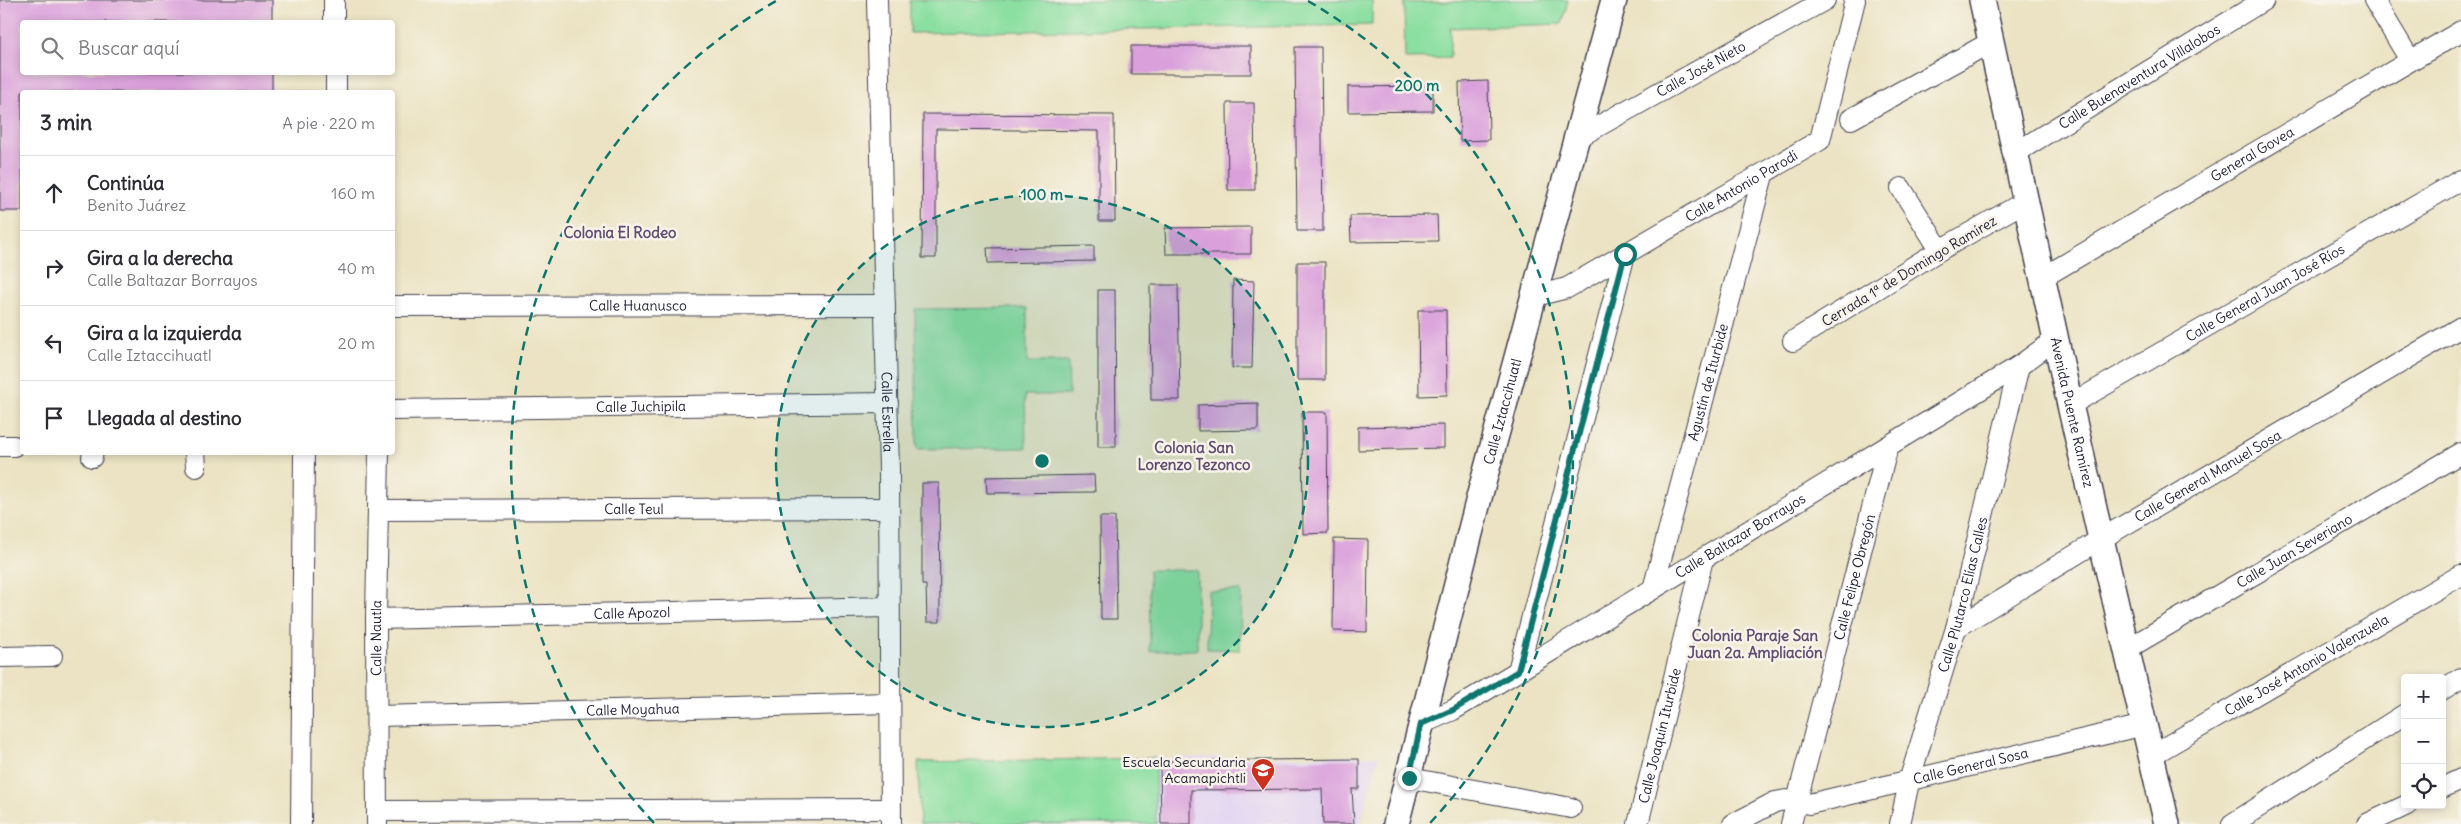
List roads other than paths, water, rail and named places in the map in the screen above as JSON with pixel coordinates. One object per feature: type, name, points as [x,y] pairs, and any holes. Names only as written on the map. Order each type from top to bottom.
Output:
[{"type":"street","points":[[334,0],[334,20]]},
{"type":"street","name":"Calle Estrella","points":[[877,0],[888,403],[891,817]]},
{"type":"street","name":"Calle Iztaccihuatl","points":[[1396,824],[1480,494],[1614,0]]},
{"type":"street","name":"Calle José Nieto","points":[[1578,138],[1825,0]]},
{"type":"street","name":"Calle Antonio Parodi","points":[[1535,296],[1568,288],[1820,140],[1855,0]]},
{"type":"street","name":"Avenida Puente Ramírez","points":[[1982,0],[2070,405],[2168,824]]},
{"type":"street","name":"Calle Buenaventura Villalobos","points":[[2015,153],[2264,0]]},
{"type":"street","points":[[2374,0],[2410,60]]},
{"type":"street","name":"General Govea","points":[[2042,278],[2461,31]]},
{"type":"street","points":[[1851,119],[1991,42]]},
{"type":"street","points":[[336,75],[336,90]]},
{"type":"street","name":"Agustín de Iturbide","points":[[1653,589],[1763,175]]},
{"type":"street","name":"Calle General Juan José Ríos","points":[[2070,405],[2461,180]]},
{"type":"street","points":[[1901,188],[1940,250]]},
{"type":"street","name":"Cerrada 1ª de Domingo Ramírez","points":[[1793,342],[1940,250],[2026,201]]},
{"type":"street","points":[[1518,671],[1625,254]]},
{"type":"street","name":"Calle Huanusco","points":[[395,306],[885,305]]},
{"type":"street","name":"Calle General Manuel Sosa","points":[[1956,628],[2101,539],[2461,328]]},
{"type":"street","name":"Calle Baltazar Borrayos","points":[[1421,724],[1453,710],[1703,559],[2019,366],[2056,339]]},
{"type":"street","name":"Calle Plutarco Elías Calles","points":[[1900,824],[1910,778],[1956,628],[2019,366]]},
{"type":"street","name":"Calle Juchipila","points":[[395,410],[888,403]]},
{"type":"street","name":"Calle Felipe Obregón","points":[[1791,824],[1795,802],[1888,446]]},
{"type":"street","name":"Calle Juan Severiano","points":[[2127,649],[2461,453]]},
{"type":"street","points":[[301,824],[304,455]]},
{"type":"street","name":"Calle Nautla","points":[[377,818],[376,619],[380,455]]},
{"type":"street","name":"Calle Teul","points":[[379,510],[888,508]]},
{"type":"street","name":"Calle Joaquín Iturbide","points":[[1638,824],[1703,559]]},
{"type":"street","name":"Calle José Antonio Valenzuela","points":[[2152,754],[2461,575]]},
{"type":"street","name":"Calle Apozol","points":[[376,619],[889,607]]},
{"type":"street","points":[[0,657],[52,656]]},
{"type":"street","points":[[2446,687],[2461,678]]},
{"type":"street","name":"Calle Moyahua","points":[[377,716],[890,702]]},
{"type":"street","points":[[2232,824],[2401,717]]},
{"type":"street","name":"Calle General Sosa","points":[[1733,824],[1775,802],[1809,804],[1910,778],[2144,724]]},
{"type":"street","points":[[1409,778],[1571,808]]},
{"type":"street","points":[[2446,786],[2461,779]]},
{"type":"street","points":[[2367,824],[2401,807]]},
{"type":"street","points":[[377,818],[891,817]]},
{"type":"place","name":"Escuela Secundaria Acamapichtli","points":[[1263,791]]},
{"type":"district","name":"Colonia El Rodeo","points":[[620,233]]},
{"type":"district","name":"Colonia San Lorenzo Tezonco","points":[[1194,456]]},
{"type":"district","name":"Colonia Paraje San Juan 2a. Ampliación","points":[[1755,644]]}]
